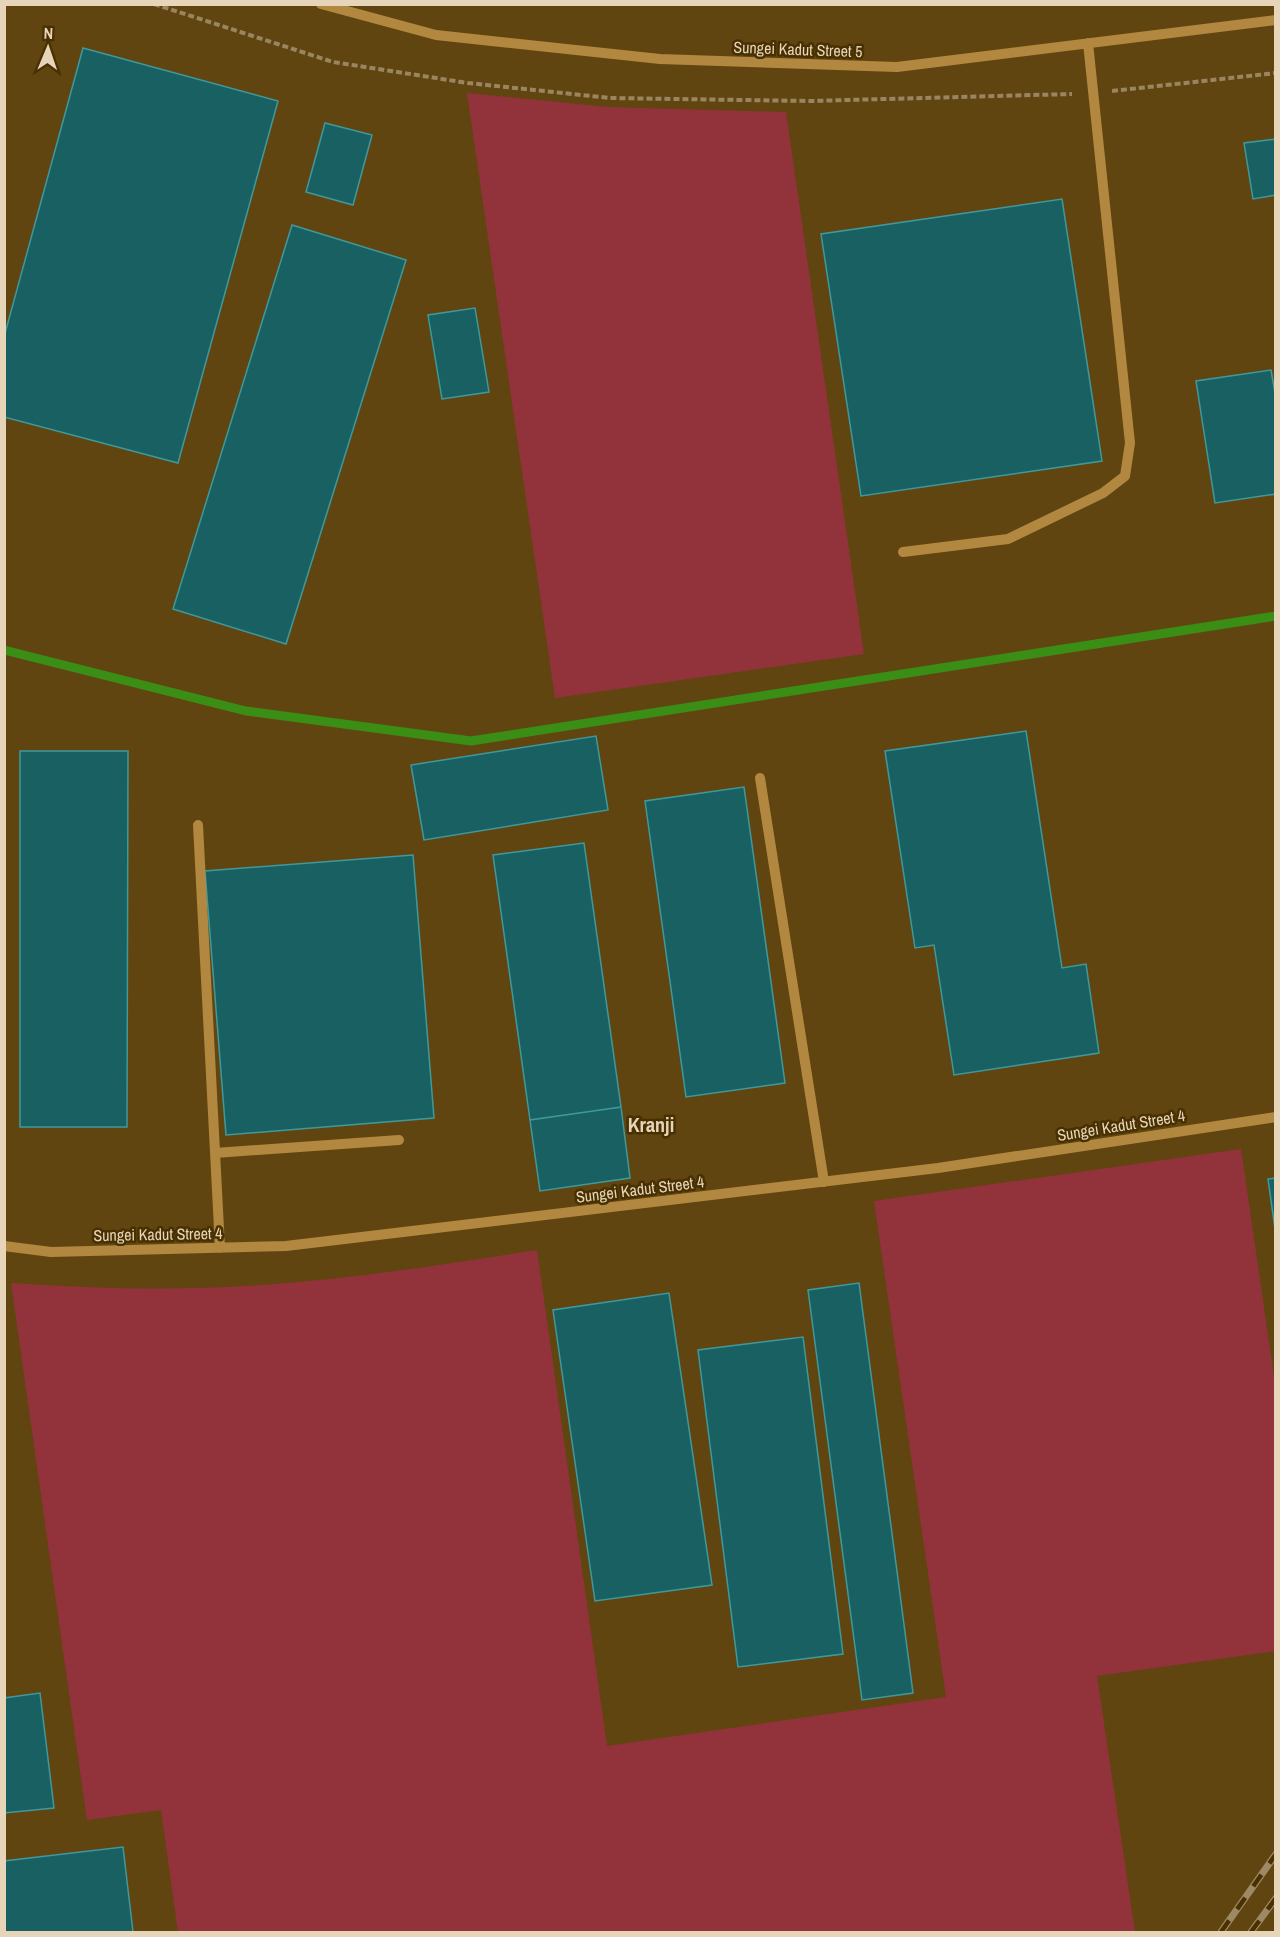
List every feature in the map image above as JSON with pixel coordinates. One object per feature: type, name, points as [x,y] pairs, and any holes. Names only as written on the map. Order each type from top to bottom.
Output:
[{"type":"street","name":"Sungei Kadut Street 5","points":[[321,4],[436,35],[660,59],[897,67],[1275,20]]},
{"type":"street","points":[[903,552],[1008,539],[1103,493],[1125,476],[1130,443],[1088,43]]},
{"type":"street","points":[[760,778],[824,1182]]},
{"type":"street","points":[[198,825],[220,1248]]},
{"type":"street","name":"Sungei Kadut Street 4","points":[[4,1246],[51,1252],[286,1246],[938,1168],[1275,1117]]},
{"type":"street","points":[[215,1153],[399,1140]]},
{"type":"shaded area","points":[[5,5],[1275,5],[1275,1932],[5,1932]]},
{"type":"shaded area","points":[[467,93],[607,107],[786,112],[864,654],[555,698]]},
{"type":"shaded area","points":[[1241,1149],[1276,1390],[1275,1651],[1097,1676],[1135,1932],[178,1932],[161,1810],[87,1820],[11,1283],[136,1289],[261,1285],[365,1275],[537,1250],[607,1746],[946,1697],[874,1201]]},
{"type":"building","points":[[83,48],[278,101],[178,463],[4,417],[4,337]]},
{"type":"building","points":[[325,123],[372,135],[353,205],[306,192]]},
{"type":"building","points":[[1276,139],[1276,195],[1253,199],[1244,143]]},
{"type":"building","points":[[1062,199],[1102,461],[861,496],[821,234]]},
{"type":"building","points":[[292,225],[406,260],[286,644],[173,609]]},
{"type":"building","points":[[475,308],[489,392],[442,399],[428,315]]},
{"type":"building","points":[[1271,370],[1276,399],[1276,494],[1215,503],[1196,381]]},
{"type":"building","points":[[1026,731],[1062,968],[1086,964],[1099,1053],[954,1075],[934,945],[915,948],[885,751]]},
{"type":"building","points":[[596,736],[608,810],[424,840],[411,765]]},
{"type":"building","points":[[20,751],[128,751],[127,1127],[20,1127]]},
{"type":"building","points":[[744,787],[785,1083],[686,1097],[645,801]]},
{"type":"building","points":[[584,843],[621,1107],[530,1120],[493,855]]},
{"type":"building","points":[[413,855],[434,1118],[226,1135],[205,871]]},
{"type":"building","points":[[621,1107],[630,1178],[540,1191],[530,1120]]},
{"type":"building","points":[[1276,1178],[1276,1236],[1268,1179]]},
{"type":"building","points":[[859,1283],[913,1693],[862,1700],[808,1290]]},
{"type":"building","points":[[669,1293],[712,1585],[595,1601],[553,1310]]},
{"type":"building","points":[[803,1337],[843,1654],[738,1667],[698,1350]]},
{"type":"building","points":[[40,1693],[54,1808],[4,1813],[4,1698]]},
{"type":"building","points":[[123,1847],[133,1932],[4,1932],[4,1861]]},
{"type":"waterway","points":[[4,650],[246,711],[471,741],[1276,616]]},
{"type":"railway","points":[[1221,1932],[1276,1854]]},
{"type":"railway","points":[[1251,1932],[1276,1898]]},
{"type":"district","name":"Kranji","points":[[651,1125]]}]
